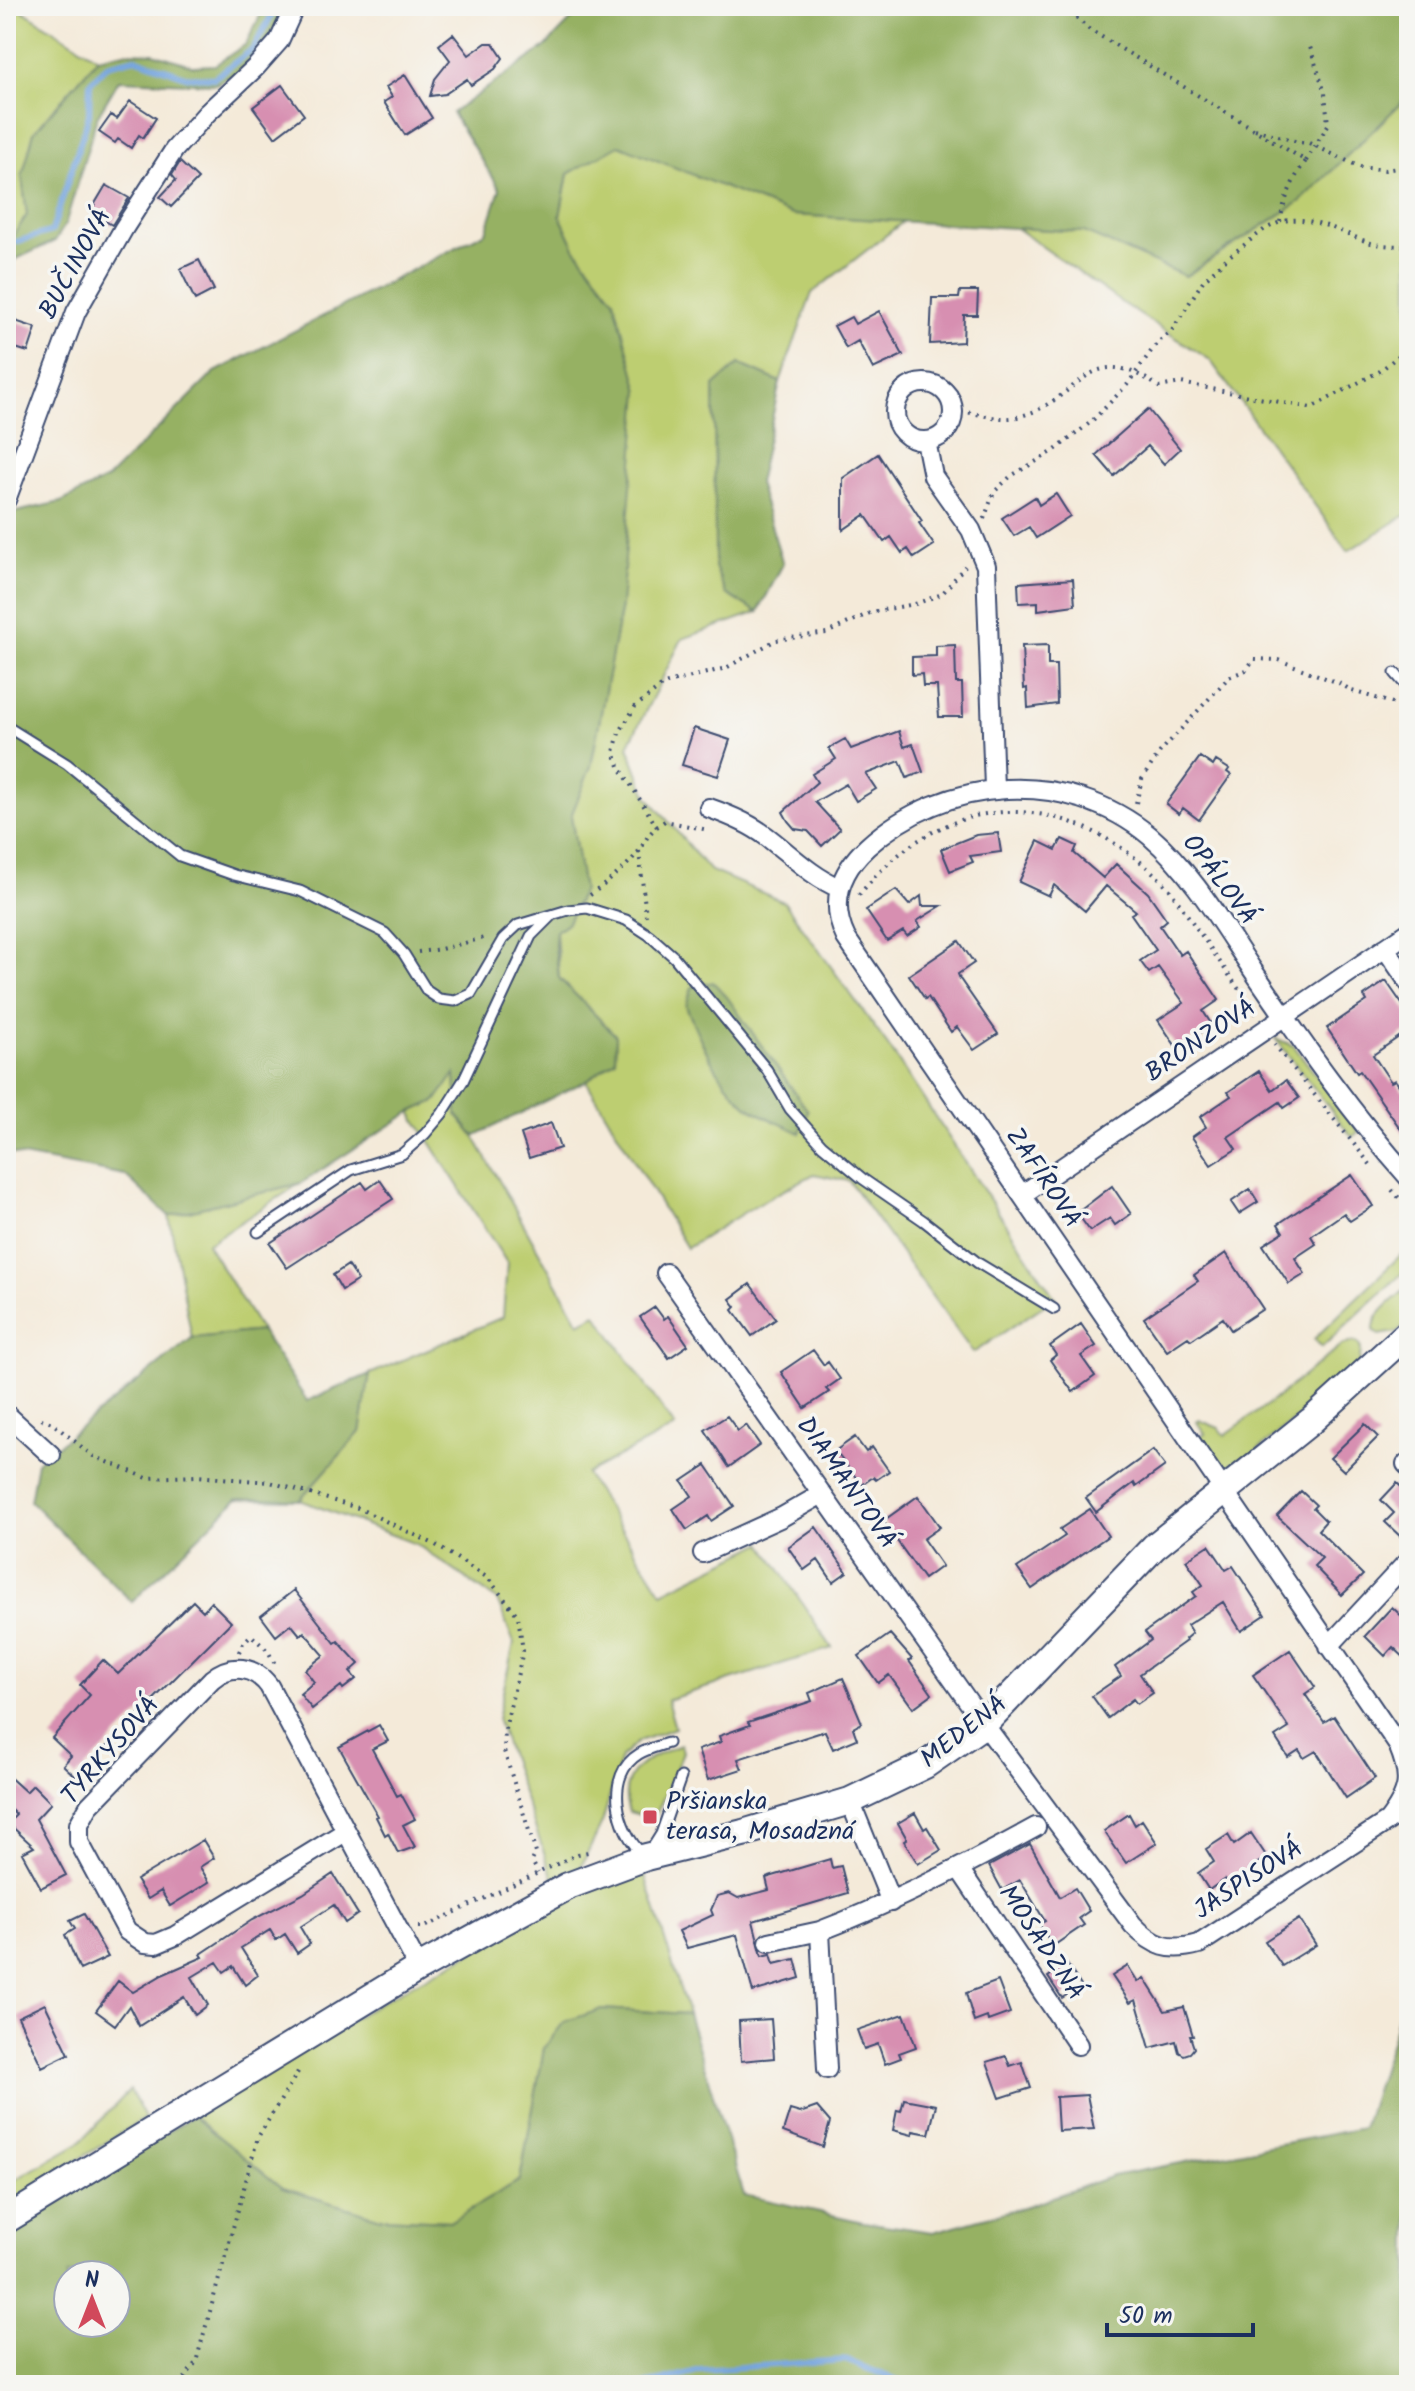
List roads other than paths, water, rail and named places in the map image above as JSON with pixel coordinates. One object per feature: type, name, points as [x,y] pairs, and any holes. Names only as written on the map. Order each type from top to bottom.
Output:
[{"type":"street","name":"BUČINOVÁ","points":[[6,500],[76,312],[124,228],[174,150],[279,41],[295,6]]},
{"type":"street","points":[[931,384],[947,394],[953,411],[952,420],[943,435],[926,441],[916,440],[900,428],[896,409],[904,391],[913,386],[931,384]]},
{"type":"street","points":[[926,441],[933,476],[971,530],[980,548],[988,585],[994,788]]},
{"type":"street","name":"OPÁLOVÁ","points":[[839,888],[853,861],[899,823],[934,804],[994,788],[1064,794],[1105,809],[1135,826],[1181,867],[1284,1016],[1409,1178]]},
{"type":"street","points":[[709,808],[745,822],[812,873],[839,888]]},
{"type":"street","name":"ZAFÍROVÁ","points":[[839,888],[839,925],[846,938],[1224,1490]]},
{"type":"street","name":"BRONZOVÁ","points":[[1023,1194],[1409,932]]},
{"type":"street","points":[[1385,948],[1409,983]]},
{"type":"street","name":"DIAMANTOVÁ","points":[[666,1273],[984,1724]]},
{"type":"street","name":"MEDENÁ","points":[[6,2220],[419,1968],[568,1886],[646,1857],[743,1833],[850,1801],[925,1765],[984,1724],[1154,1547],[1311,1421],[1409,1332]]},
{"type":"street","points":[[15,1422],[51,1455]]},
{"type":"street","name":"JASPISOVÁ","points":[[984,1724],[1133,1925],[1152,1941],[1179,1949],[1199,1944],[1388,1821],[1402,1803],[1408,1784],[1407,1765],[1398,1745],[1224,1490]]},
{"type":"street","points":[[703,1553],[782,1517],[822,1494]]},
{"type":"street","points":[[1329,1646],[1409,1560]]},
{"type":"street","name":"TYRKYSOVÁ","points":[[231,1669],[254,1671],[269,1686],[345,1832],[165,1941],[145,1943],[127,1931],[79,1842],[79,1824],[89,1806],[212,1679],[221,1671],[231,1669]]},
{"type":"street","points":[[850,1801],[891,1902]]},
{"type":"street","name":"MOSADZNÁ","points":[[769,1942],[820,1931],[891,1902],[960,1870],[1036,1827]]},
{"type":"street","points":[[345,1832],[419,1968]]},
{"type":"street","name":"MOSADZNÁ","points":[[960,1870],[1078,2045]]},
{"type":"street","points":[[820,1931],[827,2069]]},
{"type":"lane","points":[[1395,673],[1409,689]]},
{"type":"lane","points":[[6,726],[67,764],[180,856],[234,875],[300,891],[385,933],[404,954],[427,991],[439,999],[455,1001],[471,994],[503,939],[518,925],[568,910],[587,908],[626,920],[674,957],[767,1070],[790,1109],[822,1145],[978,1263],[1054,1309]]},
{"type":"lane","points":[[258,1232],[351,1170],[402,1154],[425,1134],[463,1081],[531,936],[550,917]]},
{"type":"lane","points":[[668,1743],[638,1754],[623,1774],[619,1788],[620,1823],[630,1842],[646,1857],[661,1834],[681,1777]]},
{"type":"waterway","points":[[6,245],[52,231],[89,115],[90,83],[107,65],[135,58],[188,77],[214,78],[253,49],[277,6]]},
{"type":"waterway","points":[[645,2385],[701,2370],[845,2360],[910,2385]]},
{"type":"place","name":"Pršianska terasa, Mosadzná","points":[[650,1817]]}]
